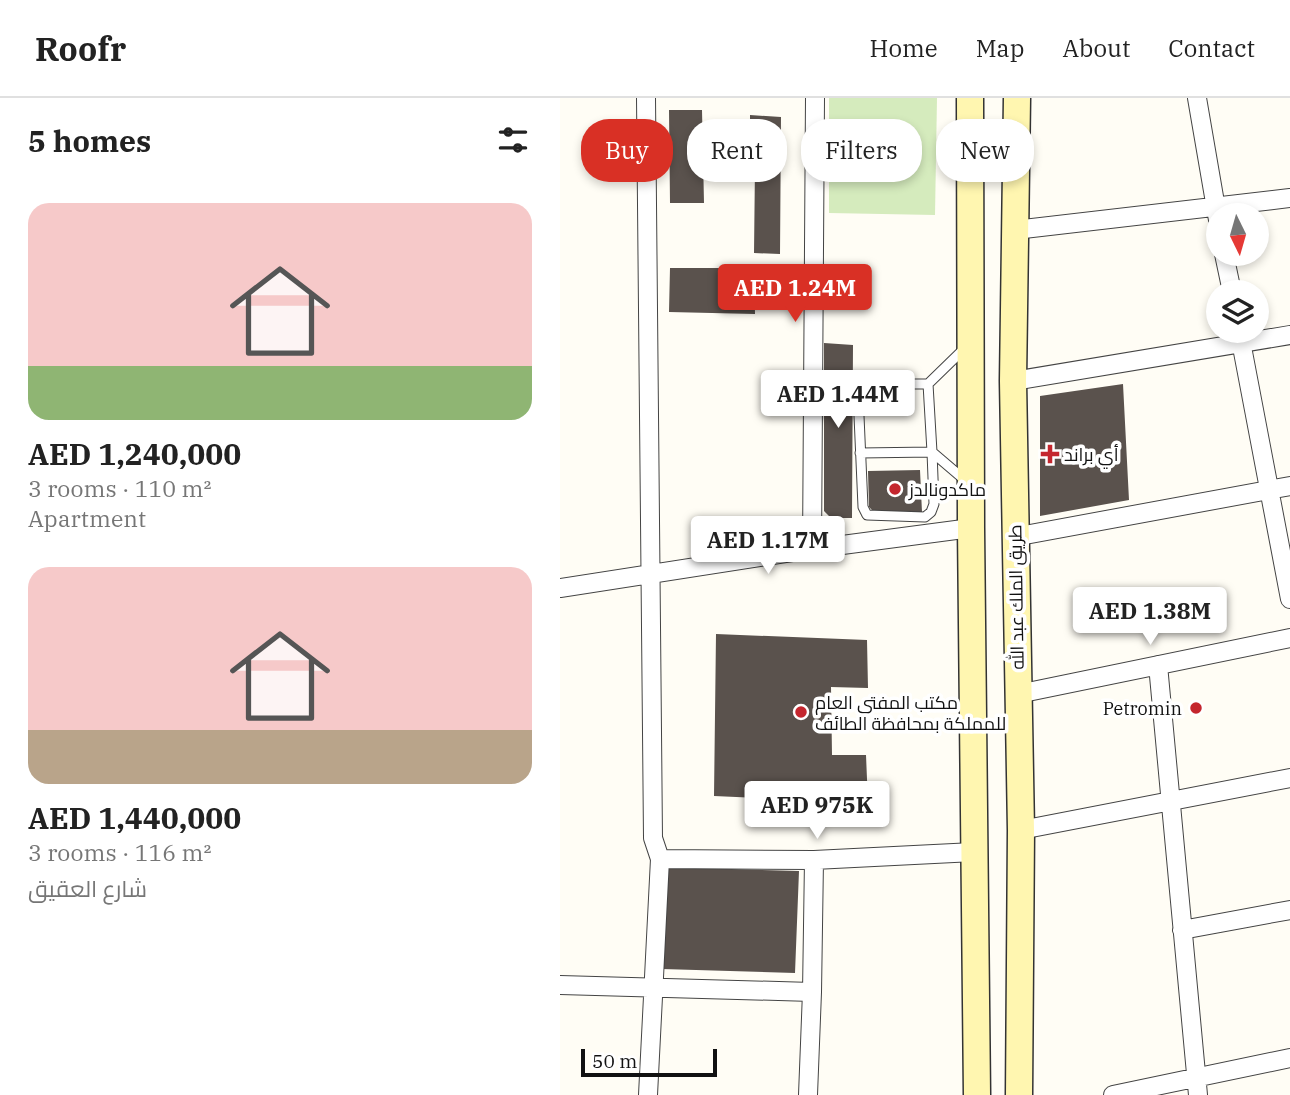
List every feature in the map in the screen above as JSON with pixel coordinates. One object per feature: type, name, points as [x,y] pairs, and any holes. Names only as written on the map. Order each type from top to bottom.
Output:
[{"type":"main road","points":[[970,98],[977,1095]]},
{"type":"main road","name":"طريق الملك عبد الله","points":[[1017,98],[1013,381],[1021,830],[1019,1095]]},
{"type":"street","points":[[646,98],[653,838],[660,859],[648,1095]]},
{"type":"street","points":[[812,549],[815,98]]},
{"type":"street","points":[[1197,98],[1215,203]]},
{"type":"street","points":[[1267,203],[1290,198]]},
{"type":"street","points":[[1015,230],[1206,215]]},
{"type":"street","points":[[1269,336],[1290,335]]},
{"type":"street","points":[[1013,381],[1209,343]]},
{"type":"street","points":[[1241,343],[1290,599]]},
{"type":"street","points":[[1014,537],[1290,486]]},
{"type":"street","points":[[560,588],[812,549],[971,528]]},
{"type":"street","points":[[1018,694],[1290,638]]},
{"type":"street","points":[[1158,665],[1197,1086]]},
{"type":"street","points":[[1021,830],[1290,778]]},
{"type":"street","points":[[660,859],[814,860],[974,852]]},
{"type":"street","points":[[808,1095],[814,860]]},
{"type":"street","points":[[1182,930],[1290,910]]},
{"type":"street","points":[[560,985],[812,992]]},
{"type":"street","points":[[1113,1095],[1197,1086],[1290,1058]]},
{"type":"lane","points":[[928,384],[934,505],[931,512],[925,517],[867,515],[863,507],[860,453],[858,393],[861,388],[869,384],[928,384],[972,342]]},
{"type":"lane","points":[[860,453],[932,453],[971,485]]},
{"type":"green space","points":[[829,98],[937,98],[935,215],[829,213],[829,182],[922,182],[922,119],[829,119]]},
{"type":"building","points":[[669,110],[702,110],[702,119],[687,119],[687,182],[704,182],[704,203],[670,203],[670,182],[673,182],[673,119],[669,119]]},
{"type":"building","points":[[750,115],[781,117],[781,119],[750,119]]},
{"type":"building","points":[[755,182],[781,182],[780,254],[754,253]]},
{"type":"building","points":[[670,268],[754,268],[755,314],[669,312]]},
{"type":"building","points":[[824,343],[853,345],[852,518],[831,518],[824,511]]},
{"type":"building","points":[[1123,384],[1129,500],[1040,516],[1040,396]]},
{"type":"building","name":"ماكدونالدز","points":[[920,470],[922,512],[876,514],[869,507],[868,471]]},
{"type":"building","points":[[716,634],[867,640],[868,688],[831,687],[832,755],[866,755],[868,803],[714,796]]},
{"type":"building","points":[[666,867],[799,871],[795,973],[662,969]]},
{"type":"place","name":"أي براند","points":[[1050,454]]},
{"type":"place","name":"ماكدونالدز","points":[[895,489]]},
{"type":"place","name":"Petromin","points":[[1196,708]]},
{"type":"place","name":"مكتب المفتي العام للمملكة بمحافظة الطائف","points":[[801,712]]}]
